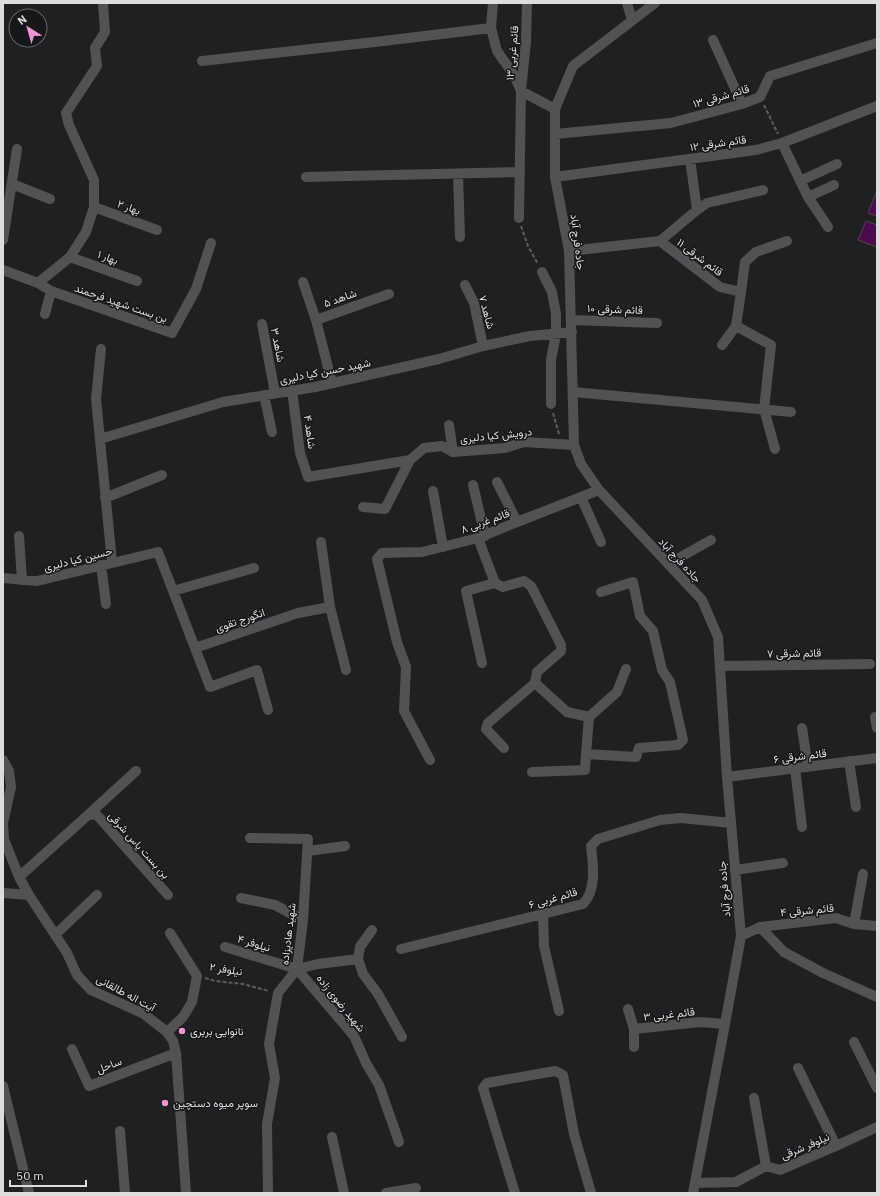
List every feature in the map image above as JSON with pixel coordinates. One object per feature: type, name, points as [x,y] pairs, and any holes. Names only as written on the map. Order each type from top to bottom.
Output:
[{"type":"street","points":[[38,283],[70,257],[86,232],[94,207],[94,180],[68,125],[66,113],[96,66],[94,48],[105,32],[103,3]]},
{"type":"street","points":[[493,3],[491,28],[497,51],[514,75],[521,91],[518,218]]},
{"type":"street","name":"قائم غربی ۱۳","points":[[527,3],[526,42],[521,91],[555,109]]},
{"type":"street","points":[[627,3],[632,20]]},
{"type":"street","name":"جاده فرج آباد","points":[[655,3],[573,66],[555,109],[555,177],[569,251],[572,320],[574,445],[581,464],[599,490],[702,600],[718,637],[727,777],[741,936],[694,1188]]},
{"type":"street","points":[[202,61],[491,28]]},
{"type":"street","points":[[713,40],[742,104]]},
{"type":"street","name":"قائم شرقی ۱۳","points":[[555,134],[671,123],[742,104],[760,97],[770,76],[877,43]]},
{"type":"street","name":"قائم شرقی ۱۲","points":[[555,177],[756,150],[782,143],[877,106]]},
{"type":"street","points":[[782,143],[808,197],[828,227]]},
{"type":"street","points":[[3,240],[17,149]]},
{"type":"street","points":[[690,159],[697,210]]},
{"type":"street","points":[[800,181],[837,164]]},
{"type":"street","points":[[306,177],[520,172]]},
{"type":"street","points":[[458,174],[460,237]]},
{"type":"street","points":[[12,184],[50,199]]},
{"type":"street","points":[[808,197],[834,185]]},
{"type":"street","points":[[660,241],[707,203],[763,190]]},
{"type":"street","name":"بهار ۲","points":[[94,207],[157,230]]},
{"type":"street","name":"قائم شرقی ۱۱","points":[[569,251],[660,241],[720,286],[741,292]]},
{"type":"street","points":[[722,345],[736,326],[745,262],[756,252],[787,241]]},
{"type":"street","name":"بن بست شهید فرحمند","points":[[3,270],[38,283],[51,291],[172,333],[196,289],[211,244]]},
{"type":"street","name":"بهار ۱","points":[[70,257],[137,281]]},
{"type":"street","points":[[542,272],[552,292],[556,314],[556,334],[551,360],[551,404]]},
{"type":"street","points":[[303,282],[316,320]]},
{"type":"street","name":"شاهد ۷","points":[[465,285],[474,302],[483,346]]},
{"type":"street","points":[[45,314],[51,291]]},
{"type":"street","name":"شاهد ۵","points":[[332,383],[316,320],[389,294]]},
{"type":"street","name":"قائم شرقی ۱۰","points":[[572,320],[657,323]]},
{"type":"street","name":"شاهد ۳","points":[[262,324],[275,393]]},
{"type":"street","points":[[736,326],[771,345],[764,409],[775,449]]},
{"type":"street","name":"شهید حسن کیا دلیری","points":[[100,439],[223,402],[332,383],[439,359],[483,346],[530,336],[572,332]]},
{"type":"street","points":[[101,349],[96,399],[112,562]]},
{"type":"street","name":"شاهد ۴","points":[[292,390],[300,453],[308,477]]},
{"type":"street","points":[[573,392],[792,412]]},
{"type":"street","points":[[264,395],[272,432]]},
{"type":"street","points":[[449,424],[453,452]]},
{"type":"street","name":"درویش کیا دلیری","points":[[308,477],[410,460],[424,448],[442,446],[453,452],[505,448],[524,442],[574,445]]},
{"type":"street","points":[[362,507],[385,509],[410,460]]},
{"type":"street","points":[[105,498],[162,475]]},
{"type":"street","points":[[497,482],[517,522]]},
{"type":"street","points":[[473,485],[482,537],[495,583]]},
{"type":"street","points":[[433,490],[443,548]]},
{"type":"street","name":"قائم غربی ۸","points":[[430,760],[404,711],[406,667],[397,642],[377,559],[382,553],[422,552],[443,548],[482,537],[599,490]]},
{"type":"street","points":[[581,497],[601,542]]},
{"type":"street","points":[[19,536],[22,580]]},
{"type":"street","points":[[668,564],[711,540]]},
{"type":"street","points":[[321,542],[330,607],[346,670]]},
{"type":"street","name":"حسین کیا دلیری","points":[[3,578],[37,581],[158,552],[173,591]]},
{"type":"street","points":[[101,565],[106,604]]},
{"type":"street","points":[[254,568],[173,591],[210,686],[257,670],[268,710]]},
{"type":"street","points":[[482,663],[466,591],[495,583],[503,587],[524,581],[531,586],[561,645],[561,651],[537,672],[535,683],[488,723],[486,729],[504,748]]},
{"type":"street","points":[[586,754],[636,757],[639,748],[678,745],[683,740],[670,682],[662,670],[652,631],[640,616],[633,582],[601,592]]},
{"type":"street","name":"انگورج تقوی","points":[[195,648],[298,613],[330,607]]},
{"type":"street","name":"قائم شرقی ۷","points":[[720,666],[870,664]]},
{"type":"street","points":[[532,772],[585,770],[589,717],[617,692],[626,669]]},
{"type":"street","points":[[535,683],[567,712],[589,717]]},
{"type":"street","points":[[875,717],[877,728]]},
{"type":"street","points":[[802,728],[808,767]]},
{"type":"street","name":"قائم شرقی ۶","points":[[727,777],[877,758]]},
{"type":"street","name":"آیت اله طالقانی","points":[[3,760],[9,771],[12,787],[3,823],[4,839],[19,877],[67,953],[77,975],[91,990],[144,1014],[167,1032],[173,1041],[176,1053],[186,1193]]},
{"type":"street","points":[[849,761],[856,807]]},
{"type":"street","points":[[795,768],[802,827]]},
{"type":"street","points":[[19,877],[136,771]]},
{"type":"street","name":"بن بست یاس شرقی","points":[[88,815],[96,814],[168,895]]},
{"type":"street","name":"قائم غربی ۶","points":[[401,949],[584,904],[588,899],[593,870],[592,846],[598,839],[660,820],[681,818],[731,823]]},
{"type":"street","name":"شهید هادیزاده","points":[[250,838],[308,839],[303,920],[298,969],[278,993],[269,1044],[275,1078],[266,1124],[268,1193]]},
{"type":"street","points":[[308,851],[345,846]]},
{"type":"street","points":[[735,870],[783,863]]},
{"type":"street","points":[[854,924],[863,874]]},
{"type":"street","points":[[3,893],[29,895]]},
{"type":"street","points":[[55,935],[97,895]]},
{"type":"street","points":[[241,898],[275,905],[303,920]]},
{"type":"street","points":[[543,914],[544,946],[559,1011]]},
{"type":"street","name":"قائم شرقی ۴","points":[[741,936],[760,927],[836,918],[854,924],[877,926]]},
{"type":"street","points":[[760,927],[784,952],[823,973],[877,997]]},
{"type":"street","points":[[372,930],[360,947],[358,959],[363,974],[378,994],[402,1037]]},
{"type":"street","name":"نیلوفر ۲","points":[[170,933],[197,976]]},
{"type":"street","name":"نیلوفر ۴","points":[[225,947],[298,969]]},
{"type":"street","points":[[298,969],[318,964],[358,959]]},
{"type":"street","name":"شهید رضوی زاده","points":[[298,969],[354,1036],[366,1063],[379,1085],[399,1142]]},
{"type":"street","points":[[167,1032],[183,1017],[192,1002],[197,976]]},
{"type":"street","points":[[628,1009],[634,1029]]},
{"type":"street","name":"قائم غربی ۳","points":[[634,1047],[634,1029],[700,1022],[725,1024]]},
{"type":"street","points":[[854,1042],[877,1088]]},
{"type":"street","name":"ساحل","points":[[72,1049],[89,1086],[176,1053]]},
{"type":"street","points":[[798,1068],[836,1146]]},
{"type":"street","points":[[515,1193],[483,1088],[487,1083],[555,1072],[563,1075],[574,1134],[591,1193]]},
{"type":"street","points":[[3,1086],[29,1193]]},
{"type":"street","points":[[694,1188],[736,1182],[766,1166],[754,1098]]},
{"type":"street","name":"نیلوفر شرقی","points":[[766,1166],[780,1170],[877,1127]]},
{"type":"street","points":[[120,1131],[126,1193]]},
{"type":"street","points":[[332,1137],[344,1193]]},
{"type":"street","points":[[386,1193],[416,1188]]},
{"type":"path","points":[[760,97],[782,143]]},
{"type":"path","points":[[518,218],[528,246],[542,272]]},
{"type":"path","points":[[551,404],[561,444]]},
{"type":"path","name":"نیلوفر ۲","points":[[197,976],[215,982],[243,984],[278,993]]},
{"type":"building","points":[[877,193],[877,216],[868,213]]},
{"type":"building","points":[[866,221],[877,225],[877,247],[858,240]]},
{"type":"place","name":"نانوایی بربری","points":[[182,1031]]},
{"type":"place","name":"سوپر میوه دستچین","points":[[165,1103]]}]
